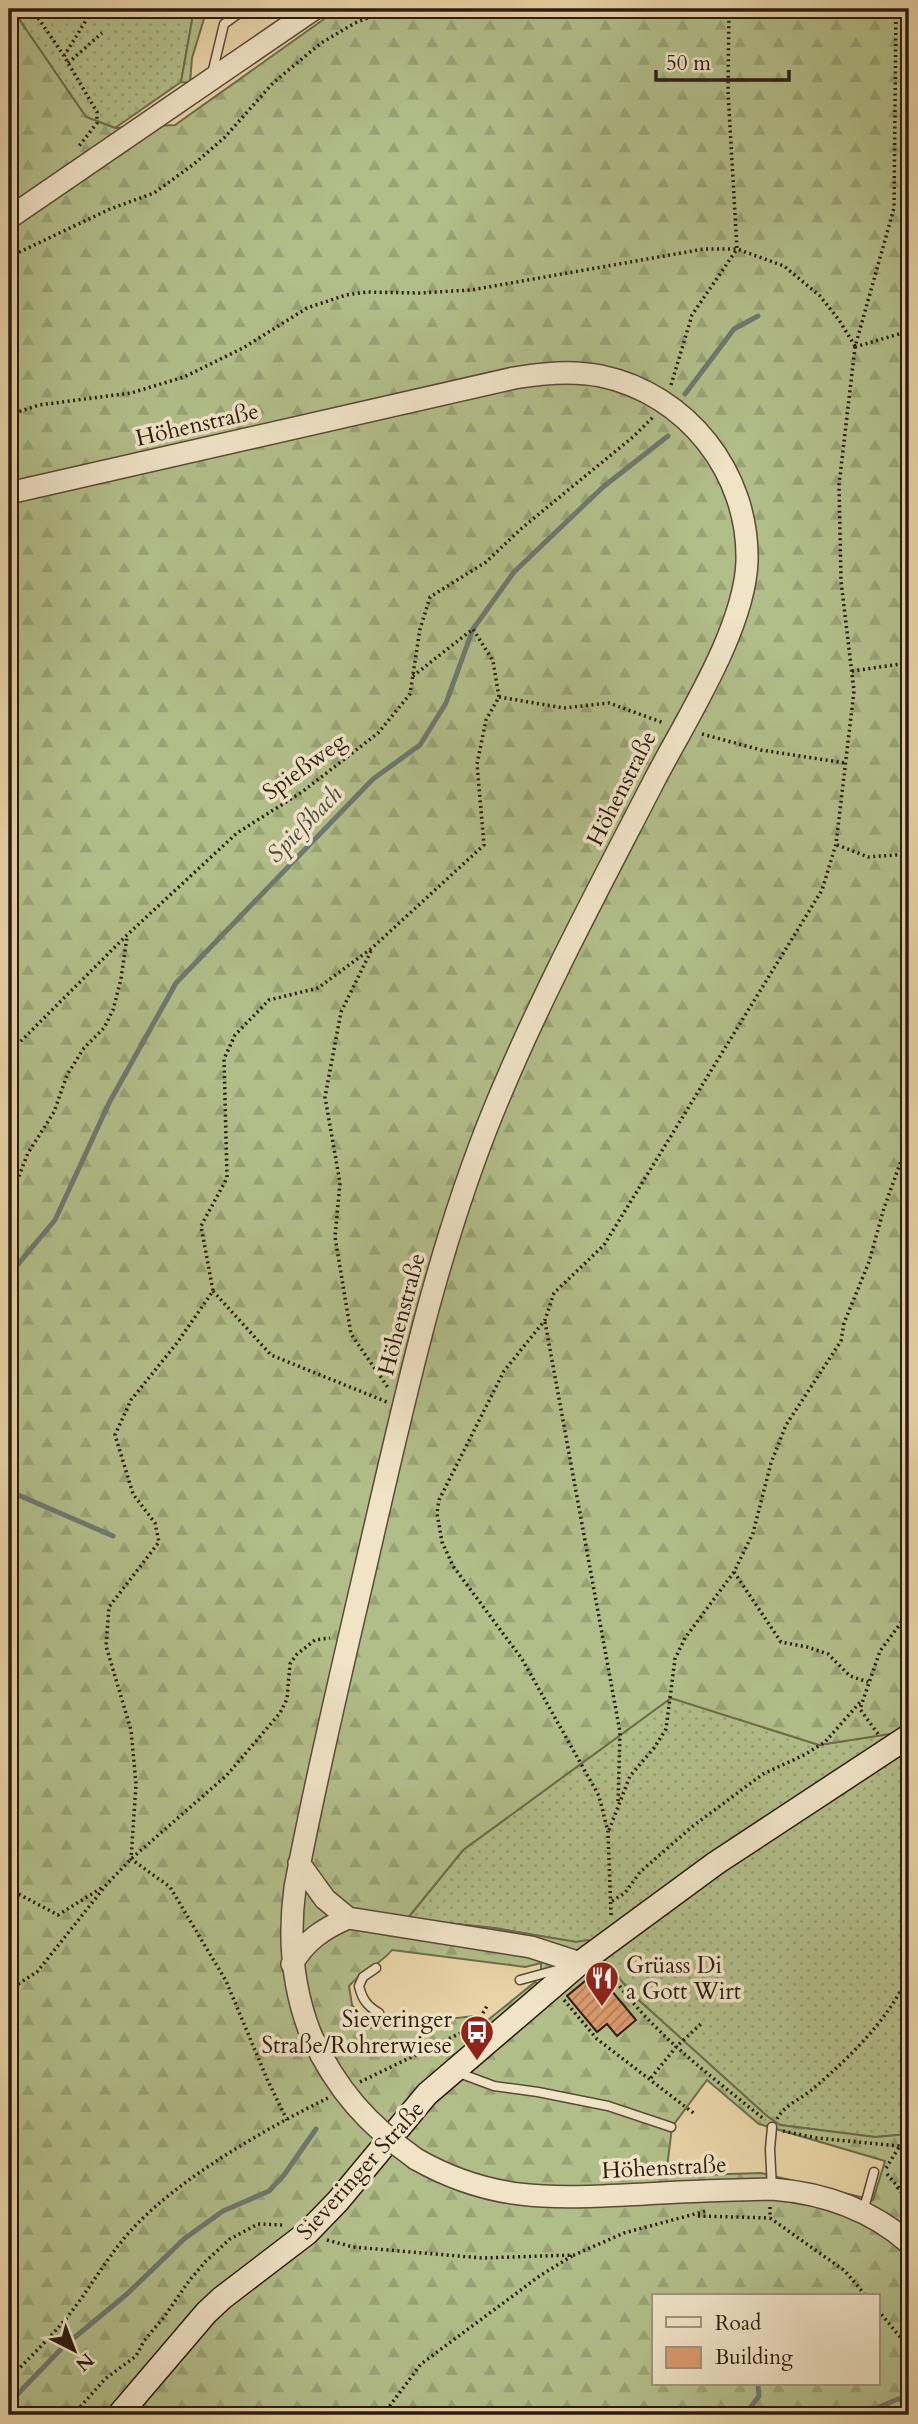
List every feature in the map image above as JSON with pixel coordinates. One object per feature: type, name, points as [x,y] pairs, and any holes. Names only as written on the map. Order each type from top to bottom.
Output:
[{"type":"main road","name":"Sieveringer Straße","points":[[119,2415],[205,2312],[307,2233],[338,2201],[406,2118],[453,2070],[601,1947],[716,1863],[901,1742]]},
{"type":"street","points":[[9,218],[314,9]]},
{"type":"street","name":"Höhenstraße","points":[[9,493],[492,382],[544,373],[573,372],[600,376],[636,387],[665,403],[695,428],[724,467],[742,514],[747,557],[744,588],[737,617],[559,965],[491,1116],[444,1254],[402,1408],[299,1863],[292,1910],[292,1964],[298,1997],[311,2035],[329,2071],[355,2108],[378,2130],[416,2159],[445,2175],[503,2193],[543,2197],[772,2189],[815,2194],[848,2204],[909,2243]]},
{"type":"street","points":[[299,1863],[317,1890],[348,1918],[531,1947],[580,1963]]},
{"type":"street","points":[[292,1964],[301,1949],[314,1937],[348,1918]]},
{"type":"lane","points":[[212,80],[212,68],[224,24],[245,9]]},
{"type":"lane","points":[[520,1980],[580,1963]]},
{"type":"lane","points":[[376,1968],[363,1977],[359,1986],[362,1998],[369,2007],[379,2013]]},
{"type":"lane","points":[[453,2070],[494,2086],[608,2106],[671,2127]]},
{"type":"lane","points":[[772,2126],[772,2189]]},
{"type":"lane","points":[[863,2212],[874,2172]]},
{"type":"path","points":[[32,9],[97,112],[97,123],[76,149]]},
{"type":"path","points":[[64,56],[93,9]]},
{"type":"path","points":[[9,257],[110,209],[154,193],[224,138],[273,83],[321,43],[355,23],[391,9]]},
{"type":"path","points":[[665,403],[692,315],[737,249],[728,92],[729,9]]},
{"type":"path","points":[[862,1700],[825,1742],[763,1774],[693,1826],[640,1872],[625,1892],[612,1901],[608,1832],[604,1808],[595,1785],[523,1659],[453,1566],[439,1529],[439,1500],[504,1371],[545,1320],[554,1293],[604,1245],[822,890],[836,845],[853,691],[841,581],[839,485],[855,347],[894,208],[897,9]]},
{"type":"path","points":[[68,63],[102,33]]},
{"type":"path","points":[[9,415],[38,405],[131,393],[184,377],[243,348],[307,308],[346,295],[367,292],[471,290],[705,248],[737,249],[784,266],[820,296],[855,347]]},
{"type":"path","points":[[855,347],[909,331]]},
{"type":"path","name":"Spießweg","points":[[9,1053],[127,935],[237,833],[302,792],[378,733],[411,694],[420,629],[430,597],[485,562],[634,436],[665,403]]},
{"type":"path","points":[[402,1408],[271,1355],[213,1291],[201,1226],[227,1178],[224,1059],[235,1035],[269,1000],[318,988],[372,948],[484,845],[478,764],[486,720],[499,697],[493,661],[473,629],[412,677]]},
{"type":"path","points":[[852,671],[901,664],[909,667]]},
{"type":"path","points":[[499,697],[564,708],[608,704],[681,729],[761,750],[845,763]]},
{"type":"path","points":[[836,845],[868,858],[909,854]]},
{"type":"path","points":[[9,1196],[28,1153],[54,1112],[67,1076],[84,1048],[104,1028],[113,1010],[121,979],[127,935]]},
{"type":"path","points":[[372,948],[341,1012],[325,1097],[340,1183],[335,1237],[351,1334],[402,1408]]},
{"type":"path","points":[[608,1832],[631,1776],[666,1728],[675,1659],[685,1638],[734,1572],[753,1533],[771,1463],[786,1425],[841,1341],[844,1323],[869,1262],[884,1208],[909,1139]]},
{"type":"path","points":[[131,1859],[136,1784],[131,1730],[106,1646],[109,1607],[159,1542],[155,1523],[133,1494],[115,1435],[131,1400],[177,1343],[213,1291]]},
{"type":"path","points":[[545,1320],[620,1732],[618,1806]]},
{"type":"path","points":[[734,1572],[781,1642],[828,1654],[850,1676],[868,1682]]},
{"type":"path","points":[[901,1742],[878,1734],[859,1709],[880,1651],[909,1612]]},
{"type":"path","points":[[9,1990],[37,1972],[107,1884],[131,1859],[227,1775],[271,1725],[287,1699],[290,1664],[296,1656],[315,1640],[349,1640]]},
{"type":"path","points":[[131,1859],[170,1887],[226,1981],[267,2079],[288,2120]]},
{"type":"path","points":[[9,1889],[58,1915],[107,1884]]},
{"type":"path","points":[[601,1947],[601,1959],[621,1989],[676,2047],[772,2126],[788,2133],[807,2136],[909,2147]]},
{"type":"path","points":[[780,2113],[810,2092],[867,2037],[889,2011],[909,1975]]},
{"type":"path","points":[[554,1987],[597,2039],[696,2115]]},
{"type":"path","points":[[357,2084],[475,2026],[487,2006]]},
{"type":"path","points":[[651,2078],[676,2047],[703,2022]]},
{"type":"path","points":[[9,2379],[65,2320],[109,2258],[136,2225],[165,2197],[242,2146],[333,2095]]},
{"type":"path","points":[[899,2147],[885,2170],[909,2201]]},
{"type":"path","points":[[896,2185],[909,2191]]},
{"type":"path","points":[[770,2218],[772,2189]]},
{"type":"path","points":[[383,2415],[421,2364],[541,2275],[574,2255],[624,2233],[706,2211]]},
{"type":"path","points":[[693,2216],[770,2218],[845,2271],[864,2294]]},
{"type":"path","points":[[73,2415],[105,2379],[136,2356],[144,2341],[205,2262],[230,2239],[258,2224],[282,2225],[353,2247],[402,2252],[502,2259],[574,2255]]},
{"type":"path","points":[[880,2312],[909,2348]]},
{"type":"green space","points":[[9,9],[12,9],[86,117],[115,128],[175,125],[334,12],[343,9],[909,9],[909,1731],[819,1745],[671,1698],[463,1850],[407,1919],[494,1928],[576,1942],[588,1940],[633,1995],[780,2125],[875,2137],[909,2134],[909,2415],[9,2415]],"holes":[[[392,1950],[525,1967],[541,1963],[541,1985],[535,1982],[483,2024],[474,2016],[371,2028],[352,2005],[349,1986]],[[707,2080],[759,2124],[885,2161],[873,2200],[761,2173],[666,2176],[672,2127]]]},
{"type":"green space","points":[[12,9],[194,9],[181,82],[115,128],[86,117]]},
{"type":"green space","points":[[194,9],[207,9],[192,58],[190,83],[181,82]]},
{"type":"green space","points":[[671,1698],[819,1745],[909,1731],[909,2134],[875,2137],[780,2125],[633,1995],[588,1940],[576,1942],[494,1928],[407,1919],[463,1850]]},
{"type":"building","name":"Grüass Di a Gott Wirt","points":[[596,1972],[636,2020],[617,2036],[607,2024],[597,2032],[567,1996]]},
{"type":"waterway","name":"Spießbach","points":[[685,394],[734,329],[758,316]]},
{"type":"waterway","name":"Spießbach","points":[[9,1275],[55,1220],[109,1103],[176,983],[373,779],[420,745],[446,703],[473,629],[514,572],[603,487],[668,436]]},
{"type":"waterway","points":[[9,1491],[113,1536]]},
{"type":"waterway","points":[[905,1692],[909,1688]]},
{"type":"waterway","points":[[9,2403],[63,2347],[127,2294],[184,2239],[223,2211],[269,2191],[284,2175],[316,2129]]},
{"type":"waterway","points":[[745,2415],[759,2396],[758,2386]]},
{"type":"waterway","points":[[861,2415],[898,2399],[909,2403]]},
{"type":"place","name":"Grüass Di a Gott Wirt","points":[[602,2008]]},
{"type":"place","name":"Sieveringer Straße/Rohrerwiese","points":[[477,2062]]}]
